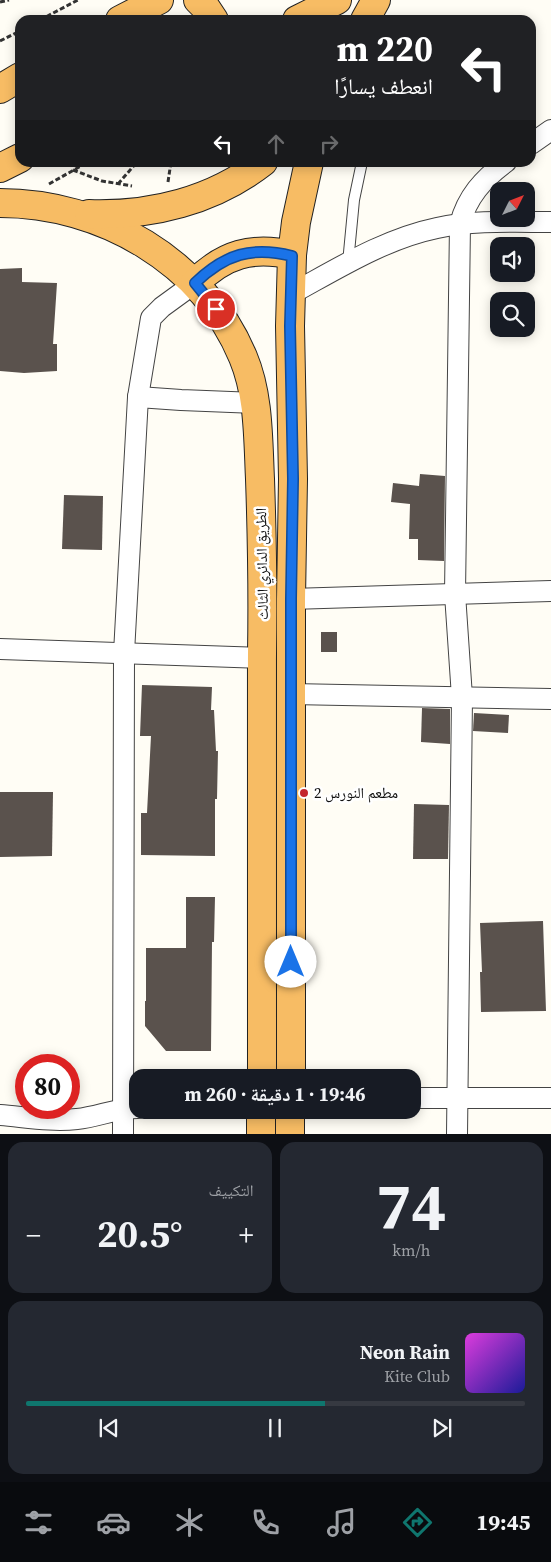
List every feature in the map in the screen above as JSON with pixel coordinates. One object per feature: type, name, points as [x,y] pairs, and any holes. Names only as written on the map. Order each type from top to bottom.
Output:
[{"type":"highway","points":[[130,15],[159,0]]},
{"type":"highway","points":[[198,0],[211,15]]},
{"type":"highway","points":[[307,15],[337,0]]},
{"type":"highway","points":[[368,15],[376,0]]},
{"type":"highway","points":[[0,89],[15,80]]},
{"type":"highway","points":[[0,168],[15,160]]},
{"type":"highway","points":[[80,214],[133,213],[160,209],[211,193],[255,167]]},
{"type":"highway","name":"الطريق الدائري الثالث","points":[[291,1069],[291,599],[293,479],[290,326],[292,256],[296,222],[308,167]]},
{"type":"highway","name":"الطريق الدائري الثالث","points":[[0,203],[41,205],[80,214],[119,231],[178,267],[195,283],[223,318],[244,359],[251,380],[256,402],[262,530],[262,1069]]},
{"type":"highway","points":[[195,283],[218,263],[232,257],[262,251],[292,256]]},
{"type":"highway","points":[[260,1134],[261,1119]]},
{"type":"highway","points":[[290,1119],[290,1134]]},
{"type":"street","points":[[536,140],[551,130]]},
{"type":"street","points":[[457,1134],[462,697],[455,594],[460,224],[463,212],[475,191],[500,167]]},
{"type":"street","points":[[291,294],[390,242],[413,234],[460,224],[551,222]]},
{"type":"street","points":[[129,1069],[124,653],[138,397],[152,318],[162,307],[195,283]]},
{"type":"street","points":[[138,397],[256,402]]},
{"type":"street","points":[[291,599],[551,591]]},
{"type":"street","points":[[0,649],[262,658]]},
{"type":"street","points":[[291,694],[551,699]]},
{"type":"street","points":[[421,1098],[551,1098]]},
{"type":"street","points":[[0,1115],[75,1120],[129,1108]]},
{"type":"street","points":[[123,1134],[129,1112]]},
{"type":"lane","points":[[348,263],[354,200],[361,167]]},
{"type":"path","points":[[0,2],[8,0]]},
{"type":"path","points":[[49,15],[78,0]]},
{"type":"path","points":[[0,41],[15,34]]},
{"type":"path","points":[[117,185],[133,167]]},
{"type":"path","points":[[170,167],[167,185],[175,183]]},
{"type":"path","points":[[73,170],[102,181],[134,187]]},
{"type":"building","points":[[22,268],[22,282],[57,283],[53,344],[57,344],[57,371],[24,373],[0,371],[0,269]]},
{"type":"building","points":[[420,474],[445,476],[444,561],[418,560],[418,539],[409,539],[410,504],[391,502],[393,483],[419,486]]},
{"type":"building","points":[[64,495],[103,496],[102,550],[62,549]]},
{"type":"building","points":[[321,632],[337,632],[337,652],[321,652]]},
{"type":"building","points":[[142,685],[212,687],[211,710],[214,710],[216,751],[218,751],[217,799],[215,799],[215,856],[141,855],[141,813],[147,813],[151,736],[140,736]]},
{"type":"building","points":[[422,708],[450,709],[450,744],[421,742]]},
{"type":"building","points":[[474,713],[509,715],[508,733],[473,731]]},
{"type":"building","points":[[0,792],[53,792],[52,856],[0,857]]},
{"type":"building","points":[[414,804],[449,805],[448,859],[413,859]]},
{"type":"building","points":[[186,897],[215,897],[214,942],[212,942],[211,1051],[166,1051],[145,1026],[146,948],[186,948]]},
{"type":"building","points":[[543,921],[546,1011],[481,1012],[480,923]]},
{"type":"place","name":"مطعم النورس 2","points":[[304,793]]},
{"type":"route","points":[[216,309],[195,283],[218,263],[232,257],[262,251],[292,256],[290,326],[293,479],[291,599],[291,962]]}]
